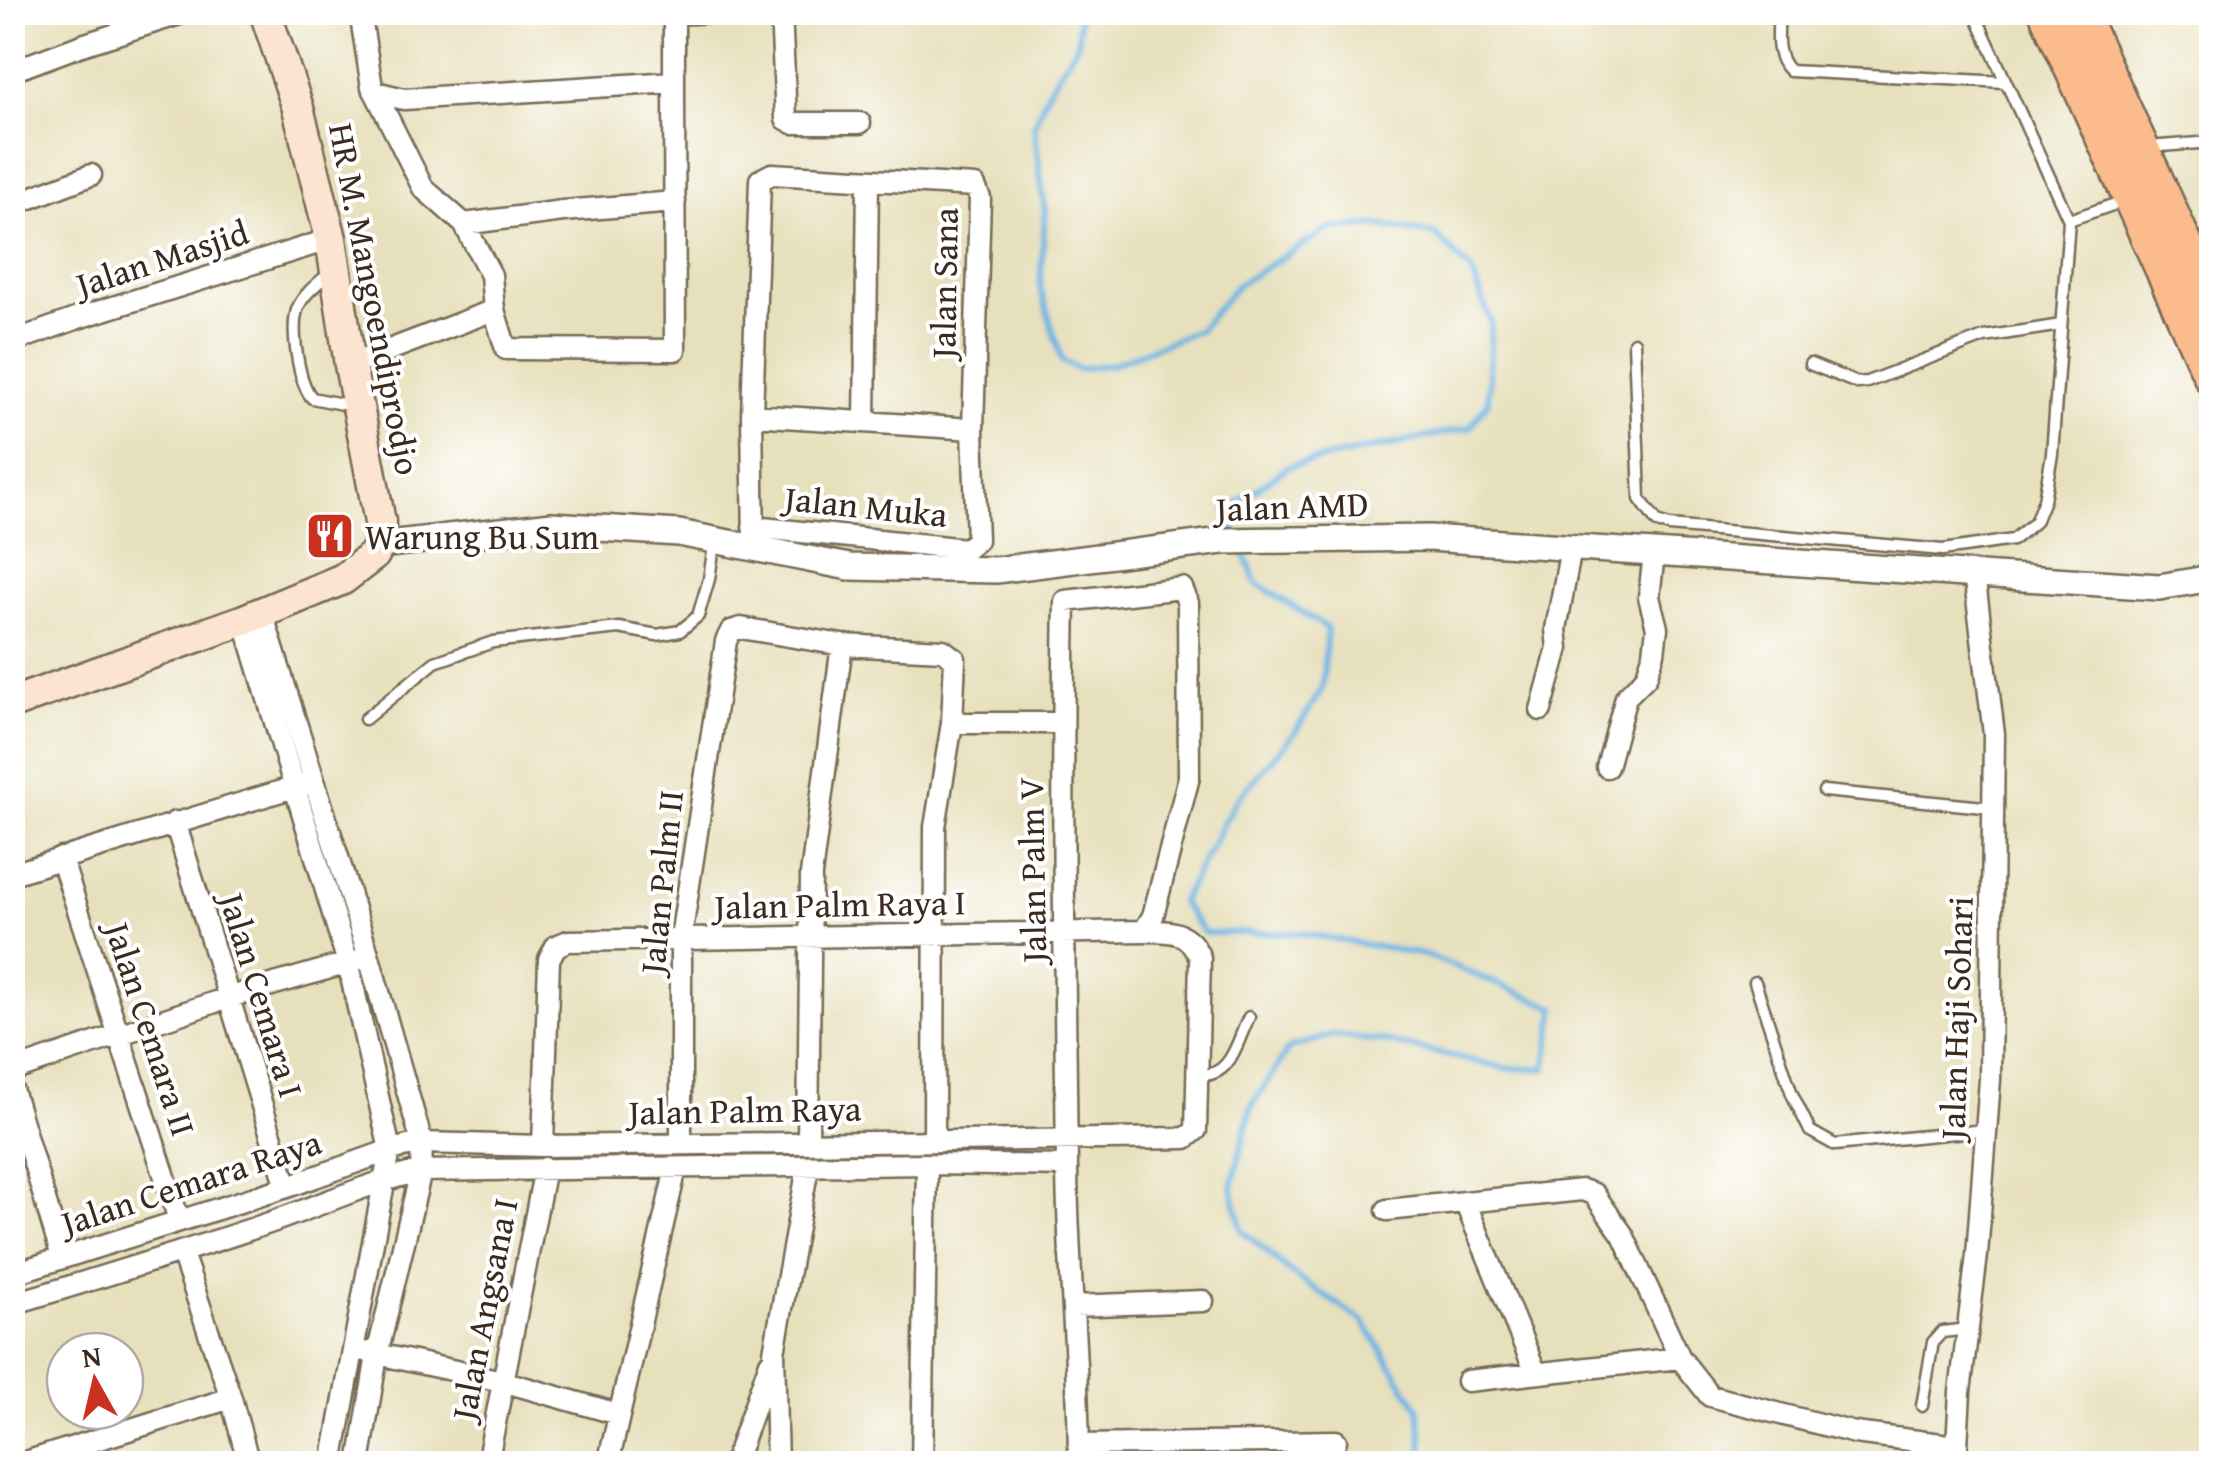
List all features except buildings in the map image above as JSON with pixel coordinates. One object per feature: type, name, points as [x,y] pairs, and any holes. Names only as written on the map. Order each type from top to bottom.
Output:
[{"type":"highway","points":[[2047,12],[2129,199],[2194,291]]},
{"type":"highway","points":[[2079,12],[2140,148],[2194,291],[2209,361]]},
{"type":"main road","name":"HR M. Mangoendiprodjo","points":[[265,12],[302,122],[334,254],[380,522],[379,545]]},
{"type":"main road","points":[[12,703],[253,616],[343,579],[365,564],[379,545]]},
{"type":"street","points":[[12,71],[82,44],[186,12]]},
{"type":"street","points":[[360,12],[368,78],[423,188],[464,224],[491,276],[502,343],[510,351],[676,350],[674,13],[715,12]]},
{"type":"street","points":[[781,12],[786,119],[794,123],[860,123]]},
{"type":"street","points":[[375,92],[404,99],[674,82]]},
{"type":"street","points":[[12,205],[92,174]]},
{"type":"street","points":[[754,536],[752,415],[760,180],[772,174],[868,181],[865,422]]},
{"type":"street","name":"Jalan Sana","points":[[868,181],[972,184],[978,192],[973,429]]},
{"type":"street","points":[[464,224],[675,202]]},
{"type":"street","name":"Jalan Masjid","points":[[12,342],[334,254]]},
{"type":"street","points":[[350,364],[494,310]]},
{"type":"street","points":[[752,415],[973,429]]},
{"type":"street","name":"Jalan Muka","points":[[754,536],[966,549],[974,546],[973,429]]},
{"type":"street","name":"Jalan AMD","points":[[379,545],[552,525],[679,532],[715,538],[754,536],[850,567],[984,570],[1222,541],[1429,538],[2159,586],[2212,578]]},
{"type":"street","points":[[1541,710],[1558,648],[1556,630],[1571,548]]},
{"type":"street","points":[[1607,767],[1626,697],[1652,664],[1657,634],[1649,597],[1654,554]]},
{"type":"street","name":"Jalan Haji Sohari","points":[[1957,1455],[1987,1130],[1995,808],[1994,734],[1974,574]]},
{"type":"street","name":"Jalan Palm V","points":[[1080,1454],[1067,1166],[1062,723],[1065,601],[1178,586],[1188,596],[1189,776],[1153,916],[1144,931]]},
{"type":"street","points":[[253,616],[304,784],[390,1150],[332,1464]]},
{"type":"street","name":"Jalan Palm II","points":[[681,1144],[680,938],[726,641],[731,631],[741,628],[842,645]]},
{"type":"street","points":[[808,1143],[811,875],[842,645],[942,650],[952,655],[957,668],[935,827],[934,1140]]},
{"type":"street","points":[[952,723],[1062,723]]},
{"type":"street","points":[[12,874],[304,784]]},
{"type":"street","points":[[304,784],[369,957],[422,1143],[421,1171],[376,1355],[359,1464]]},
{"type":"street","name":"Jalan Cemara I","points":[[175,822],[286,1187]]},
{"type":"street","name":"Jalan Cemara II","points":[[61,858],[178,1220]]},
{"type":"street","name":"Jalan Palm Raya I","points":[[544,1146],[549,959],[556,946],[568,940],[1176,931],[1196,946],[1200,958],[1196,1074]]},
{"type":"street","points":[[12,1071],[230,997],[369,957]]},
{"type":"street","name":"Jalan Palm Raya","points":[[422,1143],[544,1146],[1192,1136],[1196,1130],[1196,1074]]},
{"type":"street","points":[[12,1089],[62,1258]]},
{"type":"street","name":"Jalan Cemara Raya","points":[[12,1274],[390,1150],[422,1143]]},
{"type":"street","points":[[12,1304],[182,1253],[355,1193],[385,1178],[421,1171],[927,1164],[1067,1166]]},
{"type":"street","points":[[922,1464],[927,1164]]},
{"type":"street","points":[[777,1464],[774,1352],[808,1167]]},
{"type":"street","name":"Jalan Angsana I","points":[[487,1464],[545,1168]]},
{"type":"street","points":[[608,1464],[676,1168]]},
{"type":"street","points":[[1387,1210],[1582,1190],[1594,1194],[1623,1235],[1680,1358],[1710,1396],[1957,1455]]},
{"type":"street","points":[[1465,1202],[1536,1373]]},
{"type":"street","points":[[182,1253],[232,1398],[249,1464]]},
{"type":"street","points":[[1073,1306],[1203,1301]]},
{"type":"street","points":[[354,1346],[376,1355],[502,1381],[618,1414]]},
{"type":"street","points":[[734,1464],[755,1396],[774,1352]]},
{"type":"street","points":[[1467,1381],[1680,1358]]},
{"type":"street","points":[[19,1464],[86,1454],[232,1398]]},
{"type":"street","points":[[1080,1454],[1336,1441]]},
{"type":"lane","points":[[1779,12],[1780,59],[1790,71],[2005,82]]},
{"type":"lane","points":[[1634,342],[1640,499],[1658,522],[1943,550],[2014,540],[2035,522],[2044,500],[2052,454],[2069,220],[1974,12]]},
{"type":"lane","points":[[2204,12],[2212,20]]},
{"type":"lane","points":[[2140,148],[2212,142]]},
{"type":"lane","points":[[2069,220],[2129,199]]},
{"type":"lane","points":[[334,254],[296,312],[299,372],[307,393],[317,401],[358,407]]},
{"type":"lane","points":[[1810,364],[1856,383],[1867,382],[1984,337],[2062,325]]},
{"type":"lane","points":[[364,718],[435,662],[492,642],[619,628],[657,635],[680,632],[698,616],[715,538]]},
{"type":"lane","points":[[1824,790],[1995,808]]},
{"type":"lane","points":[[1756,982],[1792,1094],[1810,1132],[1835,1146],[1987,1130]]},
{"type":"lane","points":[[1196,1074],[1212,1076],[1225,1068],[1249,1016]]},
{"type":"lane","points":[[1922,1406],[1933,1342],[1942,1332],[1969,1329]]},
{"type":"waterway","points":[[1079,12],[1078,43],[1048,90],[1034,126],[1045,213],[1040,287],[1062,361],[1079,369],[1112,364],[1199,330],[1237,285],[1329,229],[1376,225],[1435,234],[1472,272],[1491,322],[1488,402],[1470,428],[1289,466],[1227,510],[1237,536]]},
{"type":"waterway","points":[[1242,547],[1256,583],[1327,628],[1322,689],[1294,734],[1236,800],[1181,902],[1204,933],[1301,933],[1429,956],[1556,1008],[1545,1069],[1504,1068],[1389,1042],[1333,1035],[1289,1048],[1251,1107],[1232,1187],[1242,1230],[1296,1277],[1363,1321],[1419,1409],[1424,1464]]},
{"type":"place","name":"Warung Bu Sum","points":[[330,536]]}]
